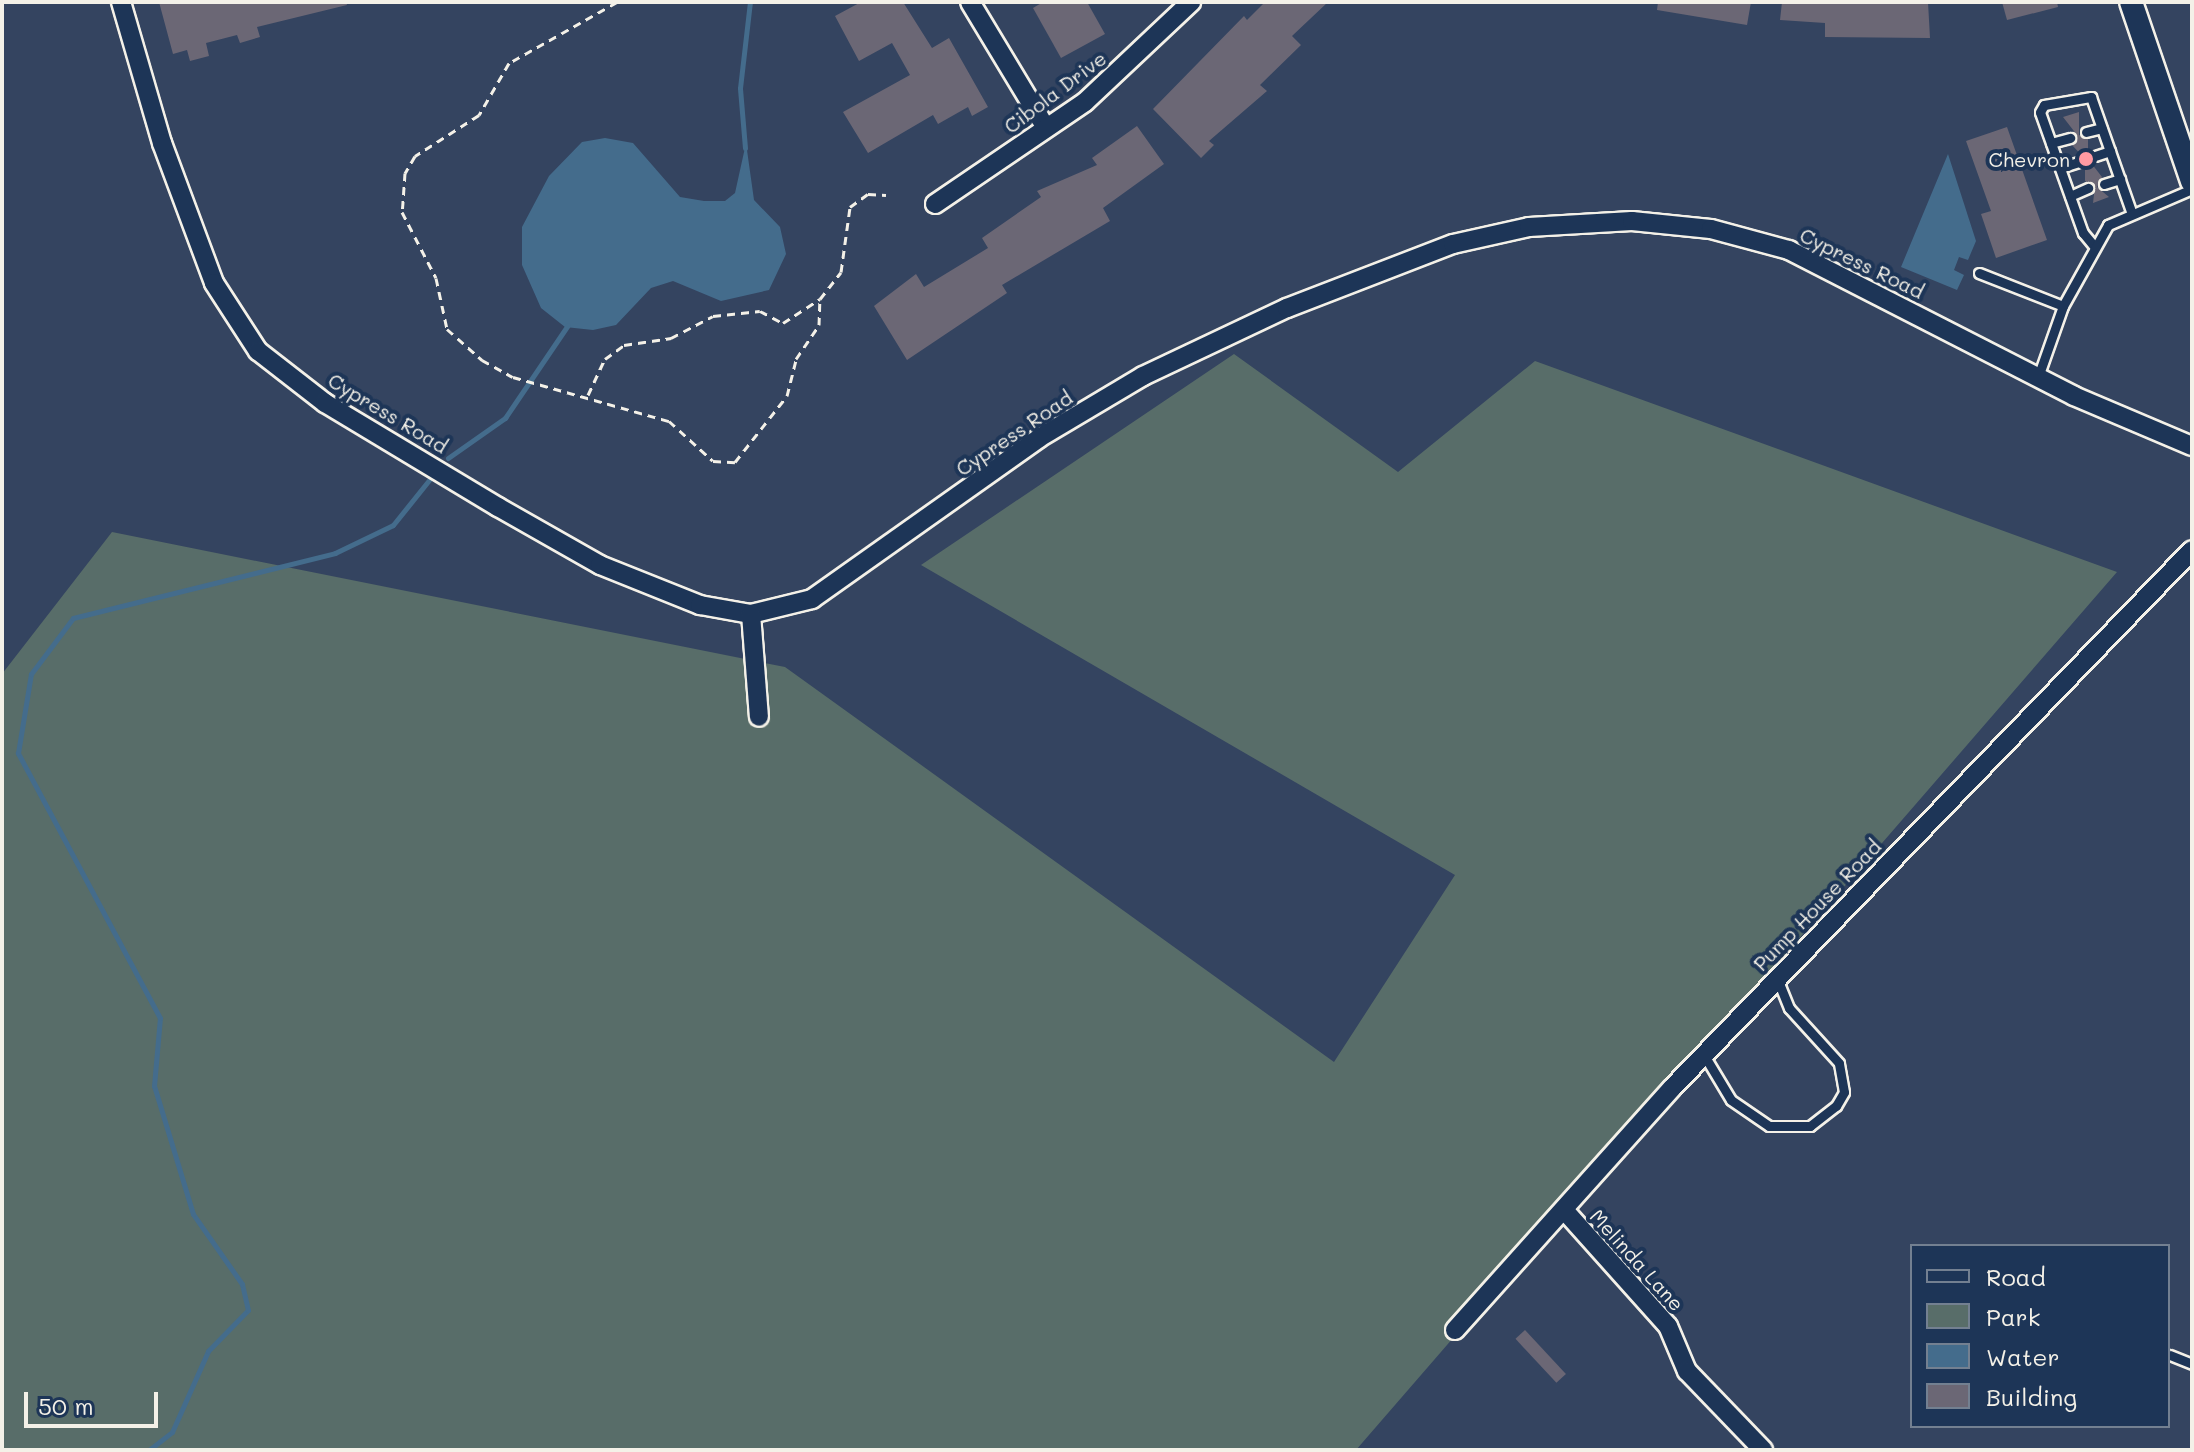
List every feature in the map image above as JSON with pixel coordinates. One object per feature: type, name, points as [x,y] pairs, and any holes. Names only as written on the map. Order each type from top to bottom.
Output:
[{"type":"street","name":"Cypress Road","points":[[121,2],[162,143],[214,283],[258,351],[325,403],[600,565],[700,605],[751,614],[812,599],[1039,438],[1184,356],[1453,244],[1529,227],[1648,222],[1711,229],[1789,250],[2038,377],[2192,446]]},
{"type":"street","points":[[970,2],[1046,128]]},
{"type":"street","name":"Cibola Drive","points":[[935,204],[1046,128],[1120,72],[1191,2]]},
{"type":"street","points":[[2131,2],[2192,181]]},
{"type":"street","name":"Pump House Road","points":[[1455,1330],[1704,1055],[2192,550]]},
{"type":"street","points":[[751,614],[759,717]]},
{"type":"street","name":"Melinda Lane","points":[[1565,1211],[1668,1326],[1687,1371],[1763,1450]]},
{"type":"lane","points":[[2094,246],[2070,196],[2051,143],[2044,105],[2080,94],[2091,97],[2132,214]]},
{"type":"lane","points":[[2086,132],[2102,128]]},
{"type":"lane","points":[[2051,143],[2070,138]]},
{"type":"lane","points":[[2095,156],[2110,151]]},
{"type":"lane","points":[[2060,168],[2078,162]]},
{"type":"lane","points":[[2104,184],[2120,179]]},
{"type":"lane","points":[[2070,196],[2088,188]]},
{"type":"lane","points":[[2038,377],[2063,306],[2108,225],[2192,189]]},
{"type":"lane","points":[[1979,273],[2063,306]]},
{"type":"lane","points":[[1704,1055],[1731,1100],[1769,1126],[1810,1126],[1836,1106],[1844,1092],[1839,1063],[1789,1008],[1777,979]]},
{"type":"lane","points":[[2170,1355],[2192,1364]]},
{"type":"path","points":[[617,2],[509,63],[468,126],[415,156],[402,192],[402,212],[429,261],[452,339],[513,377],[588,395],[610,408],[669,421],[713,461],[735,462],[787,396],[796,359],[819,325],[820,299]]},
{"type":"path","points":[[588,395],[605,359],[624,345],[671,338],[713,316],[760,311],[783,323],[820,299],[841,272],[856,198],[886,195]]},
{"type":"green space","points":[[1234,354],[1398,472],[1535,361],[2117,572],[1356,1450],[2,1450],[2,674],[112,532],[785,667],[1334,1062],[1455,875],[921,565]]},
{"type":"water","points":[[605,138],[633,143],[680,197],[704,201],[725,201],[735,193],[746,143],[754,200],[780,227],[786,254],[769,290],[721,301],[673,281],[651,288],[616,325],[593,330],[565,327],[541,308],[522,265],[522,227],[549,176],[582,142]]},
{"type":"water","points":[[1948,154],[1976,241],[1968,260],[1959,257],[1954,270],[1964,275],[1957,290],[1901,267]]},
{"type":"building","points":[[159,2],[346,2],[347,5],[257,27],[260,37],[240,43],[237,35],[206,43],[209,56],[190,61],[187,50],[173,54]]},
{"type":"building","points":[[861,2],[903,2],[932,48],[949,38],[988,107],[972,116],[968,107],[938,124],[933,115],[868,153],[843,112],[910,75],[892,43],[859,61],[835,16]]},
{"type":"building","points":[[1043,2],[1087,2],[1105,34],[1061,58],[1033,8]]},
{"type":"building","points":[[1265,2],[1328,2],[1292,36],[1301,45],[1260,85],[1267,91],[1209,141],[1214,145],[1201,158],[1153,109],[1244,16],[1247,20]]},
{"type":"building","points":[[1658,2],[1751,2],[1747,25],[1657,10]]},
{"type":"building","points":[[1782,2],[1928,2],[1930,38],[1825,37],[1825,23],[1780,20]]},
{"type":"building","points":[[2002,2],[2057,2],[2058,7],[2007,20]]},
{"type":"building","points":[[2079,112],[2079,135],[2088,139],[2088,159],[2102,177],[2097,187],[2109,197],[2093,203],[2095,186],[2085,181],[2085,159],[2072,145],[2077,135],[2063,117]]},
{"type":"building","points":[[1137,126],[1164,164],[1103,208],[1110,221],[1002,285],[1007,293],[907,360],[874,306],[916,274],[924,287],[988,248],[982,238],[1041,197],[1037,191],[1097,165],[1092,158]]},
{"type":"building","points":[[2007,127],[2047,240],[1996,258],[1981,214],[1991,211],[1966,141]]},
{"type":"building","points":[[1525,1330],[1566,1374],[1556,1383],[1515,1339]]},
{"type":"waterway","points":[[745,148],[740,88],[750,2]]},
{"type":"waterway","points":[[448,458],[505,418],[568,325]]},
{"type":"waterway","points":[[149,1450],[172,1432],[208,1351],[248,1310],[242,1284],[193,1214],[154,1086],[160,1018],[18,753],[31,674],[73,618],[335,553],[393,525],[429,480]]},
{"type":"place","name":"Chevron","points":[[2086,159]]}]
